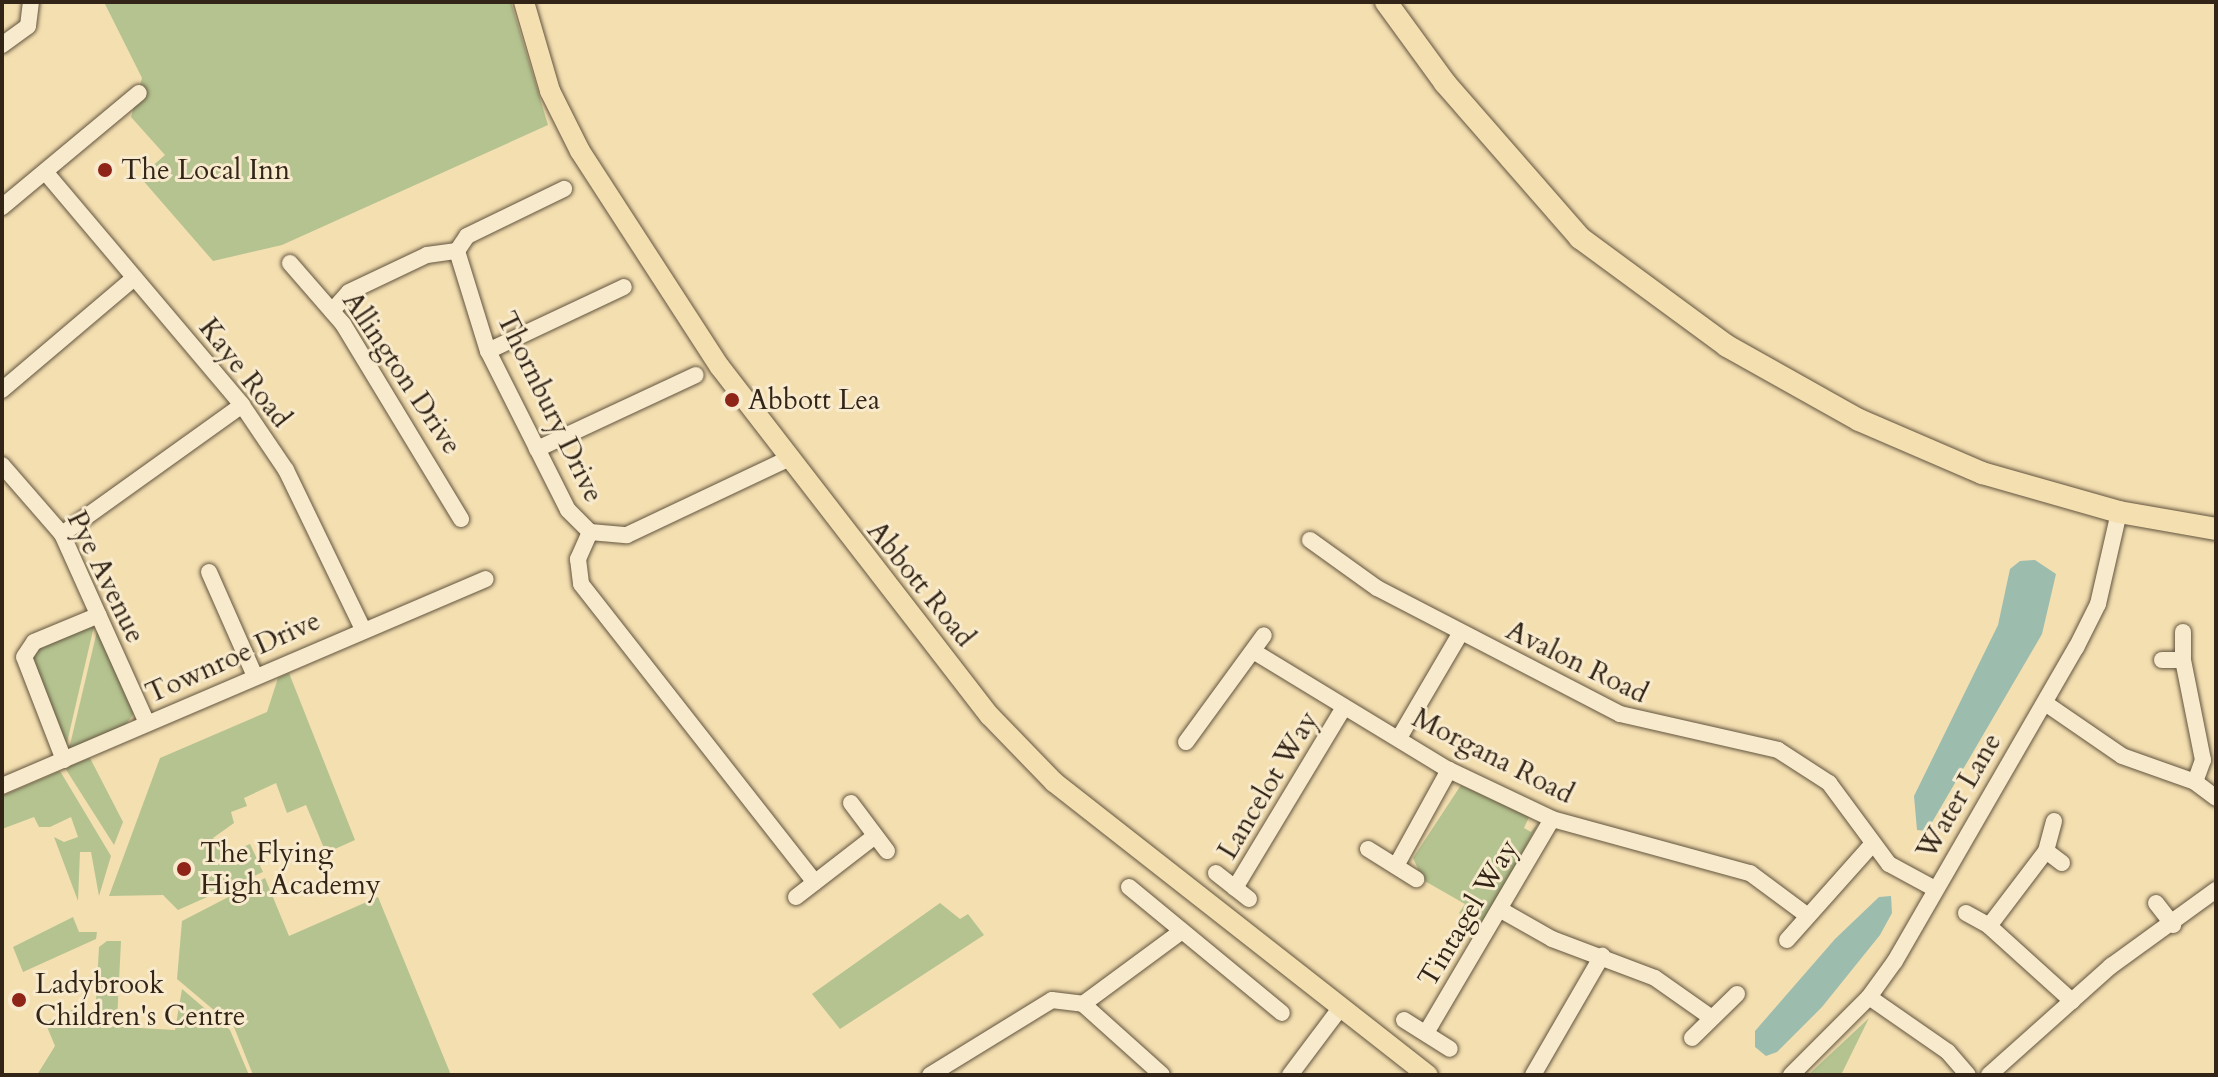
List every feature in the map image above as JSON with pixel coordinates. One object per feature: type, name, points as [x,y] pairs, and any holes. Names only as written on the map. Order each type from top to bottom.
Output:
[{"type":"highway","points":[[1386,2],[1520,173],[1580,238],[1656,297],[1727,346],[1887,434],[1982,473],[2119,512],[2216,529]]},
{"type":"main road","name":"Abbott Road","points":[[524,2],[550,91],[580,151],[786,460],[990,716],[1054,782],[1338,1011],[1428,1075]]},
{"type":"street","points":[[2,45],[28,26],[31,2]]},
{"type":"street","points":[[2,207],[47,174],[139,93]]},
{"type":"street","name":"Kaye Road","points":[[47,174],[242,405],[286,470],[363,629]]},
{"type":"street","points":[[332,311],[349,292],[427,255],[457,251],[467,236],[564,189]]},
{"type":"street","name":"Thornbury Drive","points":[[457,251],[488,351],[568,510],[590,532]]},
{"type":"street","name":"Allington Drive","points":[[290,263],[332,311],[461,519]]},
{"type":"street","points":[[2,390],[134,278]]},
{"type":"street","points":[[488,351],[624,287]]},
{"type":"street","points":[[537,449],[696,375]]},
{"type":"street","points":[[62,534],[242,405]]},
{"type":"street","points":[[786,460],[627,535],[590,532],[578,559],[581,584],[815,882]]},
{"type":"street","name":"Pye Avenue","points":[[2,465],[62,534],[147,723]]},
{"type":"street","name":"Water Lane","points":[[1791,1075],[1869,997],[2045,703],[2098,604],[2119,512]]},
{"type":"street","name":"Avalon Road","points":[[1310,540],[1460,634],[1653,727],[1778,750],[1829,783],[1870,847],[1935,889]]},
{"type":"street","points":[[209,572],[254,674]]},
{"type":"street","name":"Townroe Drive","points":[[2,786],[254,674],[486,579]]},
{"type":"street","points":[[64,760],[24,657],[34,642],[99,615]]},
{"type":"street","points":[[2183,632],[2183,660],[2203,760],[2195,782]]},
{"type":"street","points":[[1399,738],[1460,634]]},
{"type":"street","points":[[1186,742],[1264,635]]},
{"type":"street","name":"Morgana Road","points":[[1253,651],[1449,770],[1552,819],[1750,873],[1808,916]]},
{"type":"street","points":[[2162,660],[2183,660]]},
{"type":"street","points":[[2045,703],[2122,756],[2195,782],[2216,798]]},
{"type":"street","name":"Lancelot Way","points":[[1235,888],[1344,707]]},
{"type":"street","points":[[1396,866],[1449,770]]},
{"type":"street","points":[[851,803],[887,851]]},
{"type":"street","name":"Tintagel Way","points":[[1426,1033],[1552,819]]},
{"type":"street","points":[[1989,926],[2046,851],[2054,821]]},
{"type":"street","points":[[796,897],[875,836]]},
{"type":"street","points":[[1787,940],[1870,847]]},
{"type":"street","points":[[1368,849],[1416,879]]},
{"type":"street","points":[[2046,851],[2062,863]]},
{"type":"street","name":"Lancelot Way","points":[[1216,873],[1249,899]]},
{"type":"street","points":[[1129,887],[1282,1013]]},
{"type":"street","points":[[1989,1075],[2072,1001],[2216,890]]},
{"type":"street","points":[[2156,903],[2173,925]]},
{"type":"street","points":[[1501,910],[1655,978],[1709,1016]]},
{"type":"street","points":[[1966,913],[1989,926],[2072,1001]]},
{"type":"street","points":[[1083,1004],[1182,931]]},
{"type":"street","points":[[1533,1075],[1602,956]]},
{"type":"street","points":[[1692,1038],[1709,1016],[1737,994]]},
{"type":"street","points":[[1869,997],[1948,1052],[1968,1075]]},
{"type":"street","points":[[930,1075],[1052,1000],[1083,1004],[1162,1075]]},
{"type":"street","points":[[1290,1075],[1338,1011]]},
{"type":"street","name":"Tintagel Way","points":[[1404,1020],[1450,1049]]},
{"type":"green space","points":[[104,2],[511,2],[548,125],[282,245],[213,261],[140,177],[165,155],[131,117],[142,78]]},
{"type":"green space","points":[[94,626],[66,747],[30,666],[36,648]]},
{"type":"green space","points":[[98,627],[135,712],[124,727],[69,749]]},
{"type":"green space","points":[[289,673],[355,840],[326,853],[306,805],[287,813],[276,783],[244,798],[247,806],[231,812],[234,823],[213,838],[225,855],[250,844],[263,872],[178,910],[163,895],[109,896],[160,758],[267,712],[278,678]]},
{"type":"green space","points":[[90,758],[123,822],[114,845],[65,768]]},
{"type":"green space","points":[[60,771],[111,856],[99,896],[91,852],[80,852],[78,901],[54,837],[64,842],[78,837],[71,817],[50,827],[39,827],[34,817],[2,829],[2,796]]},
{"type":"green space","points":[[1461,785],[1529,817],[1524,828],[1531,832],[1539,822],[1482,927],[1459,913],[1465,904],[1423,880],[1413,858]]},
{"type":"green space","points":[[265,878],[289,936],[378,897],[451,1075],[253,1075],[234,1027],[177,979],[182,921]]},
{"type":"green space","points":[[940,903],[960,919],[968,914],[984,935],[840,1029],[812,994]]},
{"type":"green space","points":[[73,917],[79,932],[97,932],[96,939],[23,972],[13,947]]},
{"type":"green space","points":[[107,941],[121,941],[117,1021],[95,1019],[99,947]]},
{"type":"green space","points":[[182,989],[230,1030],[249,1075],[37,1075],[55,1046],[45,1022],[78,1007],[89,1025],[175,1030]]},
{"type":"green space","points":[[1869,1018],[1841,1075],[1808,1075]]},
{"type":"shaded area","points":[[2035,560],[2056,574],[2042,634],[1927,831],[1917,830],[1914,796],[1998,625],[2010,569],[2020,561]]},
{"type":"shaded area","points":[[1891,896],[1892,913],[1880,935],[1822,1007],[1777,1052],[1766,1056],[1755,1047],[1755,1031],[1835,939],[1879,897]]},
{"type":"place","name":"The Local Inn","points":[[105,170]]},
{"type":"place","name":"Abbott Lea","points":[[732,400]]},
{"type":"place","name":"The Flying High Academy","points":[[184,869]]},
{"type":"place","name":"Ladybrook Children's Centre","points":[[19,1000]]}]
